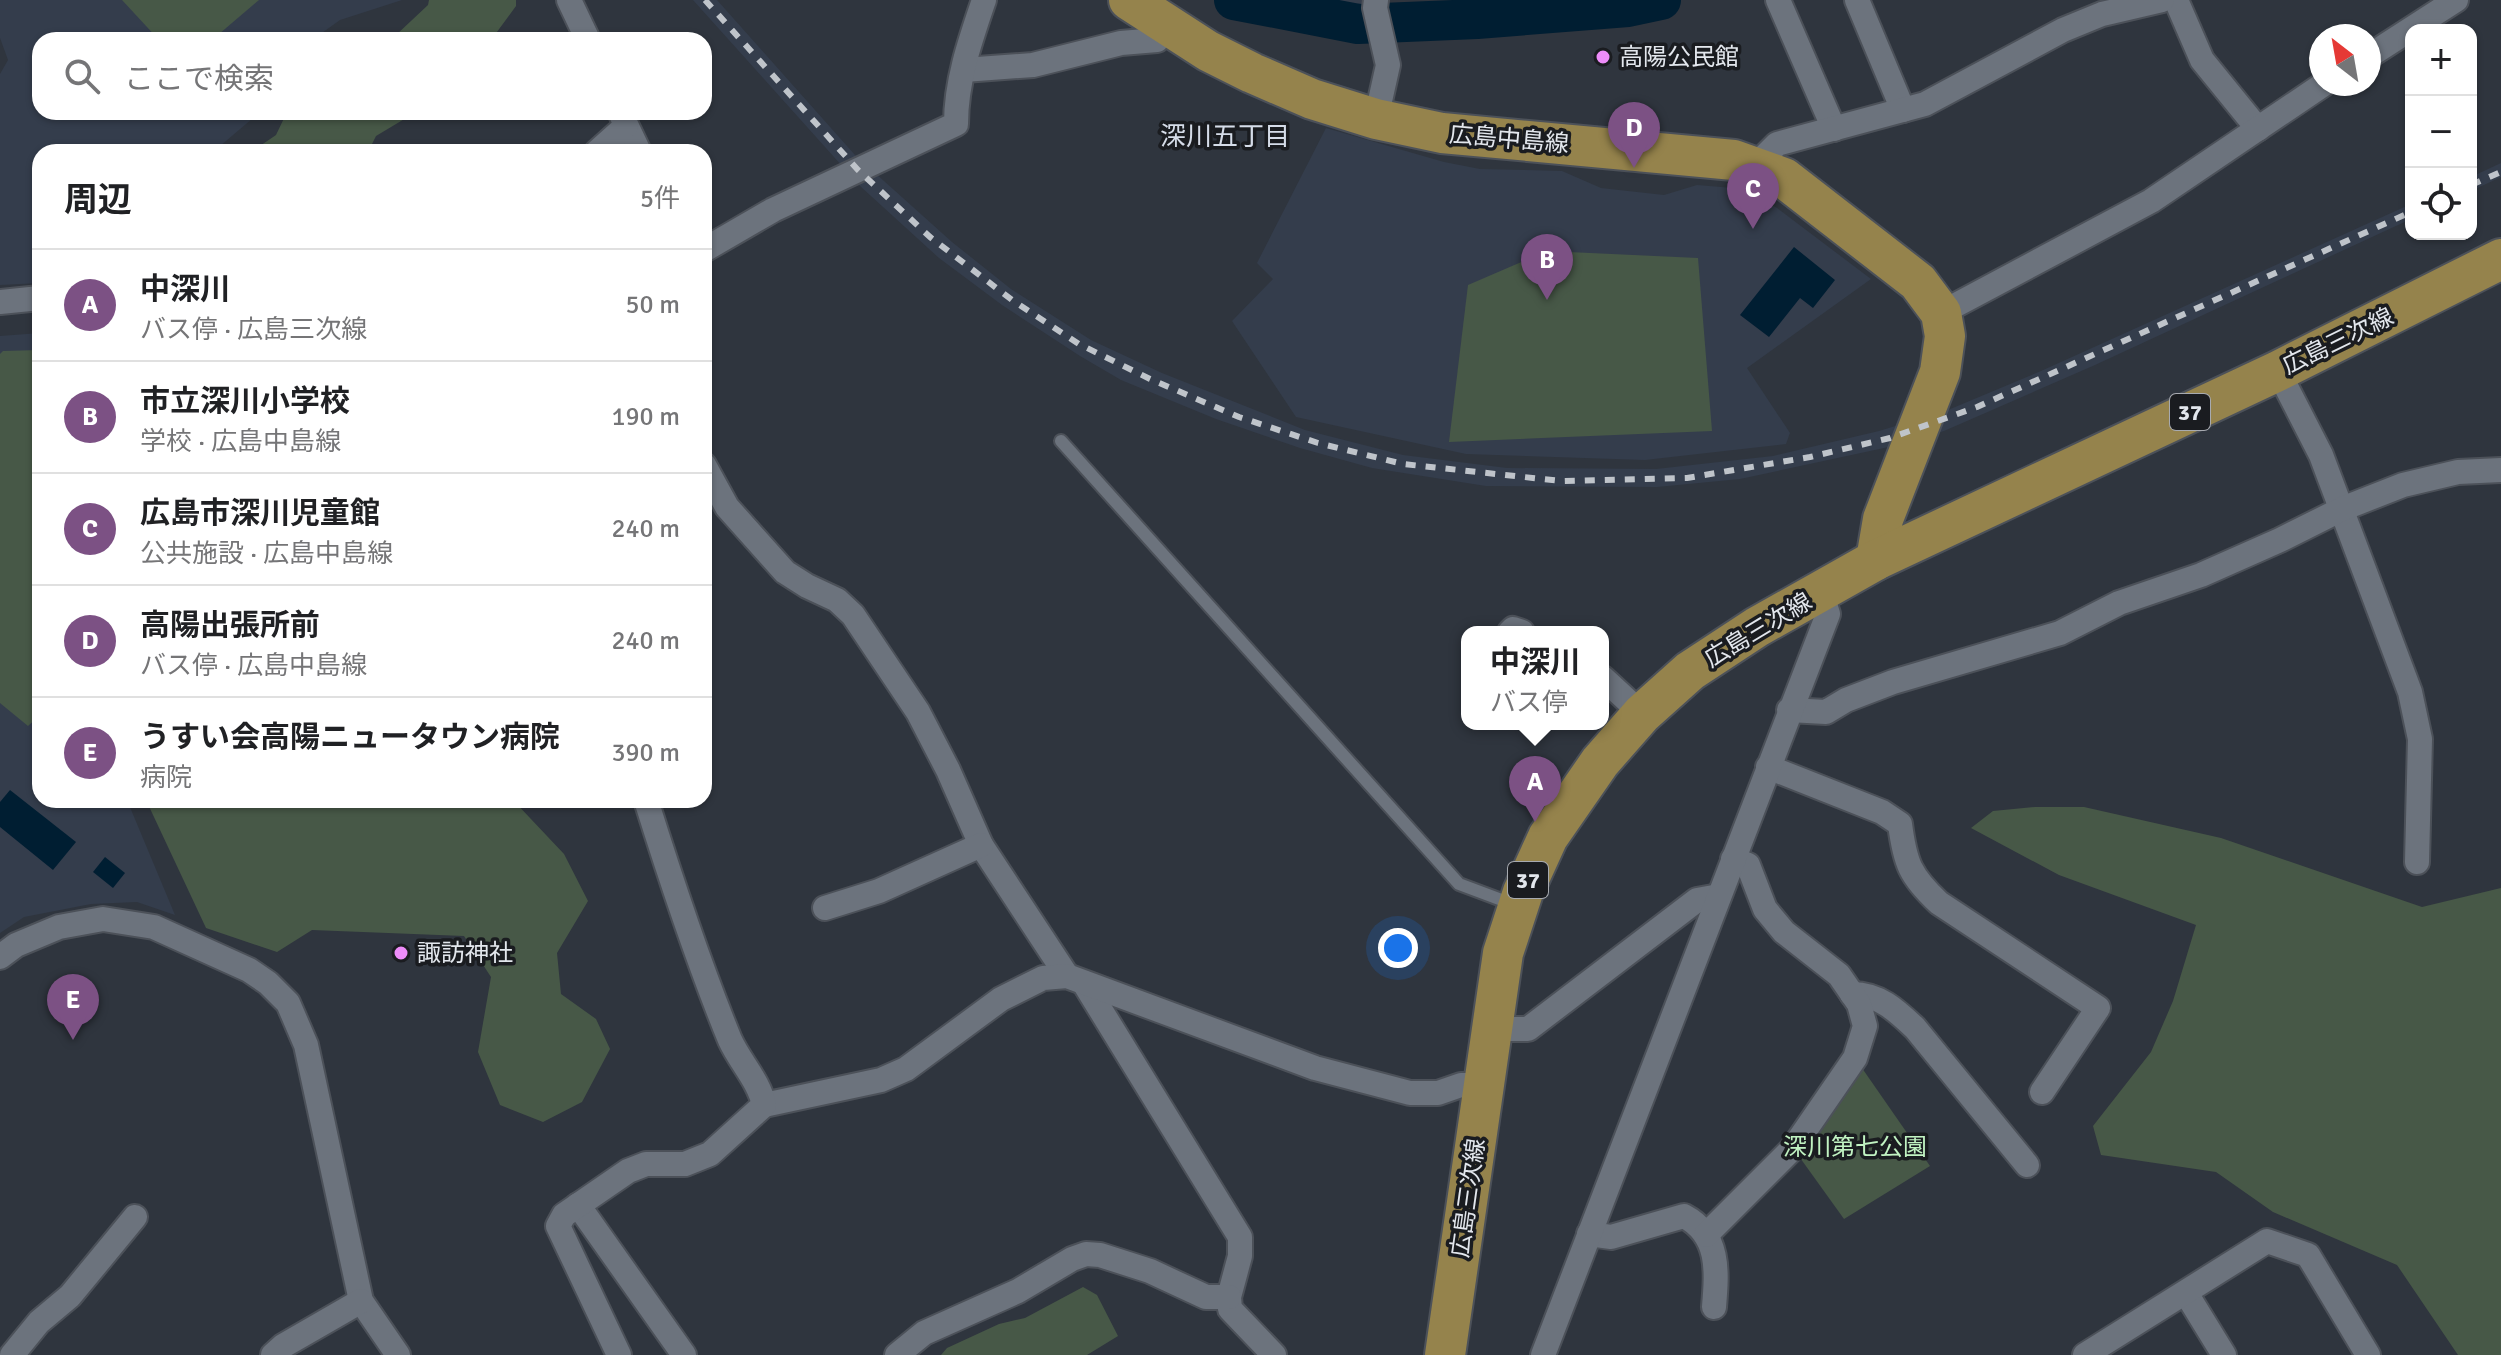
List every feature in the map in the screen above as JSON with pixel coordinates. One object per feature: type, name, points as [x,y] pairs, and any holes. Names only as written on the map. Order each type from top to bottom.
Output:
[{"type":"main road","name":"広島中島線","points":[[1145,8],[1208,51],[1252,73],[1312,99],[1376,119],[1442,133],[1734,160],[1755,166],[1784,178],[1852,229],[1918,282],[1941,313]]},
{"type":"main road","name":"広島三次線","points":[[1445,1355],[1503,953],[1518,906],[1548,837],[1600,762],[1642,714],[1690,671],[1757,627],[1876,560],[2278,371],[2501,259]]},
{"type":"main road","points":[[1876,560],[1883,519],[1940,372],[1945,336],[1941,313]]},
{"type":"street","points":[[569,0],[584,32]]},
{"type":"street","points":[[712,245],[773,210],[956,124],[956,95],[984,0]]},
{"type":"street","points":[[1376,0],[1375,8],[1388,65],[1376,119]]},
{"type":"street","points":[[1778,0],[1834,129]]},
{"type":"street","points":[[1857,0],[1903,110]]},
{"type":"street","points":[[1755,166],[1777,144],[1925,104],[2063,30],[2102,14],[2162,0]]},
{"type":"street","points":[[2176,0],[2202,60],[2258,129]]},
{"type":"street","points":[[2381,48],[2452,1]]},
{"type":"street","points":[[964,70],[1033,65],[1121,43],[1157,40],[1145,8]]},
{"type":"street","points":[[1941,313],[2151,201],[2309,94]]},
{"type":"street","points":[[603,144],[622,120]]},
{"type":"street","points":[[623,120],[635,144]]},
{"type":"street","points":[[0,302],[32,299]]},
{"type":"street","points":[[2278,371],[2321,455],[2410,692],[2420,739],[2417,862]]},
{"type":"street","points":[[1789,710],[1826,712],[1846,700],[1893,682],[2060,633],[2119,603],[2201,575],[2342,509],[2403,485],[2458,472],[2501,470]]},
{"type":"street","points":[[712,480],[727,507],[785,572],[837,600],[853,615],[918,712],[981,845],[1075,980],[1240,1237],[1240,1256],[1229,1297],[1230,1309],[1274,1355]]},
{"type":"street","points":[[1543,1355],[1828,614],[1821,592]]},
{"type":"street","points":[[1609,684],[1642,714]]},
{"type":"street","points":[[1768,767],[1882,812],[1900,824],[1905,859],[1921,887],[2098,1008],[2042,1092]]},
{"type":"street","points":[[649,808],[731,1043],[761,1093],[764,1105]]},
{"type":"street","points":[[825,908],[879,891],[981,845]]},
{"type":"street","points":[[1706,1235],[1793,1148],[1855,1058],[1865,1026],[1859,1004],[1839,975],[1784,932],[1765,909],[1748,865],[1733,859]]},
{"type":"street","points":[[1492,1029],[1528,1029],[1697,900],[1719,896]]},
{"type":"street","points":[[0,957],[16,945],[59,927],[103,919],[154,927],[249,970],[268,983],[288,1003],[306,1045],[361,1301],[398,1355]]},
{"type":"street","points":[[619,1355],[558,1226],[564,1215],[646,1164],[685,1164],[710,1154],[764,1105],[881,1080],[906,1069],[1001,999],[1043,978],[1075,980],[1315,1068],[1410,1093],[1438,1093],[1461,1085],[1483,1085]]},
{"type":"street","points":[[1852,994],[1870,994],[1897,1010],[2027,1165]]},
{"type":"street","points":[[578,1205],[684,1355]]},
{"type":"street","points":[[1589,1234],[1611,1237],[1684,1216],[1698,1224],[1706,1235],[1717,1268],[1714,1307]]},
{"type":"street","points":[[12,1355],[39,1322],[70,1296],[135,1217]]},
{"type":"street","points":[[2086,1355],[2267,1241],[2308,1255],[2368,1355]]},
{"type":"street","points":[[897,1355],[924,1333],[1018,1291],[1086,1254],[1100,1255],[1150,1271],[1206,1297],[1229,1297]]},
{"type":"street","points":[[2186,1293],[2224,1355]]},
{"type":"street","points":[[273,1355],[283,1346],[361,1301]]},
{"type":"lane","points":[[1061,441],[1459,884],[1518,906]]},
{"type":"shaded area","points":[[0,0],[402,0],[340,20],[323,32],[32,32],[32,120],[251,120],[222,144],[32,144],[32,283],[0,285],[0,74],[8,60],[0,38]]},
{"type":"shaded area","points":[[693,0],[717,0],[855,155],[952,242],[1011,289],[1091,340],[1162,373],[1305,430],[1403,455],[1507,468],[1656,469],[1773,456],[1879,431],[1948,410],[2041,371],[2405,207],[2405,222],[2095,365],[1944,431],[1898,445],[1740,479],[1657,487],[1486,486],[1372,468],[1300,448],[1216,419],[1121,380],[1002,305],[939,258],[860,186]]},
{"type":"shaded area","points":[[1296,0],[1368,0],[1366,12]]},
{"type":"shaded area","points":[[1326,128],[1444,162],[1480,169],[1562,171],[1601,188],[1664,195],[1697,185],[1745,189],[1777,208],[1871,279],[1747,368],[1790,433],[1786,444],[1645,460],[1466,454],[1296,417],[1232,321],[1273,279],[1257,263]]},
{"type":"shaded area","points":[[2501,163],[2501,177],[2477,188],[2477,174]]},
{"type":"shaded area","points":[[1794,247],[1835,280],[1813,308],[1800,298],[1769,337],[1740,315]]},
{"type":"shaded area","points":[[32,334],[32,808],[130,808],[175,915],[137,902],[91,904],[24,917],[0,933],[0,336]]},
{"type":"shaded area","points":[[10,790],[76,842],[53,870],[0,827],[0,802]]},
{"type":"shaded area","points":[[105,857],[125,873],[113,888],[93,872]]},
{"type":"green space","points":[[122,0],[259,0],[221,32],[152,32]]},
{"type":"green space","points":[[429,0],[516,0],[516,6],[497,32],[399,32],[428,5]]},
{"type":"green space","points":[[283,120],[403,120],[376,136],[372,144],[263,144],[276,135]]},
{"type":"green space","points":[[1547,251],[1698,258],[1712,431],[1449,442],[1468,285]]},
{"type":"green space","points":[[32,350],[32,722],[28,726],[0,703],[0,354],[3,351]]},
{"type":"green space","points":[[2084,807],[2221,838],[2422,907],[2501,888],[2501,1355],[2458,1355],[2397,1265],[2273,1212],[2216,1172],[2101,1155],[2093,1126],[2151,1052],[2173,1001],[2196,925],[2059,875],[1971,828],[1993,811]]},
{"type":"green space","points":[[150,808],[521,808],[564,854],[588,901],[557,953],[561,994],[596,1019],[610,1049],[582,1102],[543,1122],[500,1105],[478,1052],[491,977],[464,936],[312,930],[277,952],[206,928]]},
{"type":"green space","name":"深川第七公園","points":[[1855,1058],[1930,1166],[1844,1219],[1793,1148]]},
{"type":"green space","points":[[1083,1287],[1097,1295],[1118,1336],[1087,1355],[941,1355],[947,1348],[999,1324],[1025,1318]]},
{"type":"waterway","points":[[1234,0],[1358,24],[1477,19],[1628,7],[1661,0]]},
{"type":"railway","points":[[705,0],[858,170],[930,237],[1012,300],[1079,344],[1239,417],[1318,443],[1403,464],[1561,481],[1687,478],[1810,457],[1890,438],[1977,407],[2405,215]]},
{"type":"railway","points":[[2477,182],[2501,172]]},
{"type":"place","name":"高陽公民館","points":[[1603,57]]},
{"type":"place","name":"高陽出張所前","points":[[1634,168]]},
{"type":"place","name":"広島市深川児童館","points":[[1753,229]]},
{"type":"place","name":"市立深川小学校","points":[[1547,300]]},
{"type":"place","name":"中深川","points":[[1535,822]]},
{"type":"place","name":"諏訪神社","points":[[401,953]]},
{"type":"place","name":"うすい会高陽ニュータウン病院","points":[[73,1040]]},
{"type":"district","name":"深川五丁目","points":[[1225,136]]}]
